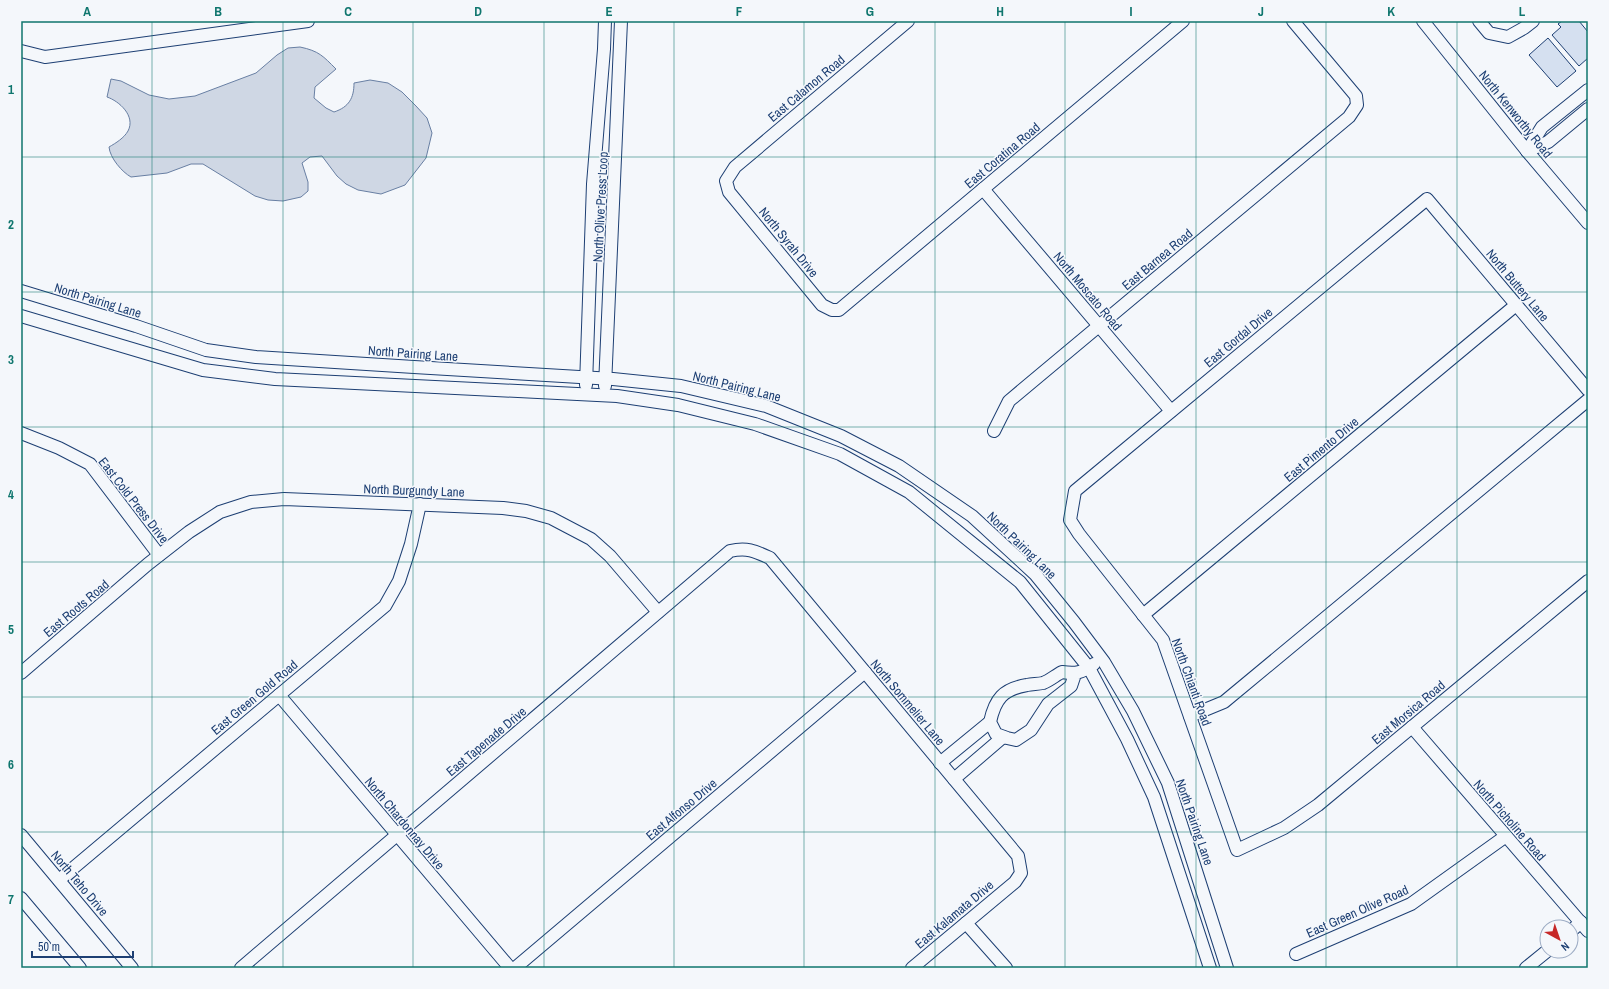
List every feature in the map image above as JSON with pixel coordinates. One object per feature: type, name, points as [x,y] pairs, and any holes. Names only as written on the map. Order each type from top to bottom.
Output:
[{"type":"street","points":[[22,51],[45,57],[308,21]]},
{"type":"street","name":"North Olive Press Loop","points":[[586,394],[593,184],[604,49],[604,21]]},
{"type":"street","name":"North Olive Press Loop","points":[[605,395],[621,21]]},
{"type":"street","name":"East Calamon Road","points":[[726,180],[735,167],[908,21]]},
{"type":"street","name":"East Coratina Road","points":[[839,310],[1183,21]]},
{"type":"street","name":"East Barnea Road","points":[[994,431],[1009,401],[1349,117],[1357,105],[1356,96],[1293,21]]},
{"type":"street","name":"North Kenworthy Road","points":[[1423,21],[1527,151],[1588,223]]},
{"type":"street","points":[[1479,21],[1489,33],[1508,37],[1533,21]]},
{"type":"street","points":[[1527,151],[1542,127],[1588,90]]},
{"type":"street","points":[[1527,151],[1548,142],[1588,109]]},
{"type":"street","name":"North Syrah Drive","points":[[726,180],[729,192],[822,304],[832,310],[839,310]]},
{"type":"street","name":"North Moscato Road","points":[[982,189],[1171,411]]},
{"type":"street","name":"North Buttery Lane","points":[[1427,199],[1588,390]]},
{"type":"street","name":"East Gordal Drive","points":[[1073,500],[1075,490],[1427,199]]},
{"type":"street","name":"North Pairing Lane","points":[[21,291],[136,326],[206,350],[256,357],[414,368],[605,378],[681,386],[766,406],[841,436],[899,466],[972,516],[1035,574],[1101,658],[1133,711],[1168,783],[1228,968]]},
{"type":"street","name":"East Pimento Drive","points":[[1144,615],[1516,305]]},
{"type":"street","points":[[21,316],[203,370],[275,378],[605,395],[678,405],[755,424],[840,454],[909,492],[1020,582],[1089,668],[1127,739],[1154,797],[1210,968]]},
{"type":"street","points":[[1190,716],[1224,702],[1588,400]]},
{"type":"street","name":"East Cold Press Drive","points":[[21,433],[59,448],[90,464],[159,555]]},
{"type":"street","name":"North Burgundy Lane","points":[[148,564],[189,532],[220,512],[251,502],[284,499],[503,508],[526,511],[551,518],[591,539],[610,556],[658,612]]},
{"type":"street","name":"North Chianti Road","points":[[1073,500],[1070,520],[1079,534],[1163,640],[1237,850]]},
{"type":"street","name":"East Green Gold Road","points":[[59,880],[385,606],[399,581],[411,544],[420,504]]},
{"type":"street","name":"East Tapenade Drive","points":[[242,968],[730,550],[742,548],[754,551]]},
{"type":"street","name":"North Sommelier Lane","points":[[754,551],[770,558],[1018,856],[1020,873],[1015,882]]},
{"type":"street","name":"East Roots Road","points":[[21,672],[148,564]]},
{"type":"street","name":"East Morsica Road","points":[[1237,850],[1284,828],[1313,809],[1588,581]]},
{"type":"street","points":[[940,763],[990,722],[993,708],[1000,697],[1009,690],[1026,685],[1043,683],[1062,672],[1075,674],[1089,668],[1101,658]]},
{"type":"street","name":"East Alfonso Drive","points":[[515,968],[865,672]]},
{"type":"street","points":[[990,722],[996,734],[1016,740],[1031,730],[1048,704],[1071,686],[1075,674]]},
{"type":"street","name":"North Chardonnay Drive","points":[[279,695],[510,968]]},
{"type":"street","name":"North Picholine Road","points":[[1412,727],[1584,927]]},
{"type":"street","points":[[954,779],[1004,737]]},
{"type":"street","name":"North Teho Drive","points":[[21,835],[132,968]]},
{"type":"street","name":"East Green Olive Road","points":[[1296,954],[1412,904],[1506,836]]},
{"type":"street","name":"East Kalamata Drive","points":[[912,968],[1015,882]]},
{"type":"street","points":[[21,898],[80,968]]},
{"type":"street","points":[[966,923],[1006,968]]},
{"type":"street","points":[[1526,968],[1539,957]]},
{"type":"shaded area","points":[[300,47],[312,50],[328,61],[336,69],[315,87],[314,98],[326,108],[334,112],[347,105],[352,97],[354,83],[370,80],[388,83],[402,92],[427,118],[432,133],[426,158],[405,185],[381,194],[358,190],[346,184],[337,176],[322,156],[310,157],[302,163],[308,182],[308,191],[301,197],[283,201],[268,200],[255,196],[203,164],[191,164],[167,173],[131,177],[120,168],[114,160],[109,147],[126,134],[130,125],[130,120],[125,110],[121,106],[107,97],[111,79],[121,81],[149,95],[169,99],[195,96],[256,73],[277,55],[288,48]]},
{"type":"building","points":[[1562,21],[1579,21],[1588,32],[1588,58],[1579,66],[1552,35],[1561,27],[1558,24]]},
{"type":"building","points":[[1548,38],[1576,71],[1557,87],[1529,55]]}]
